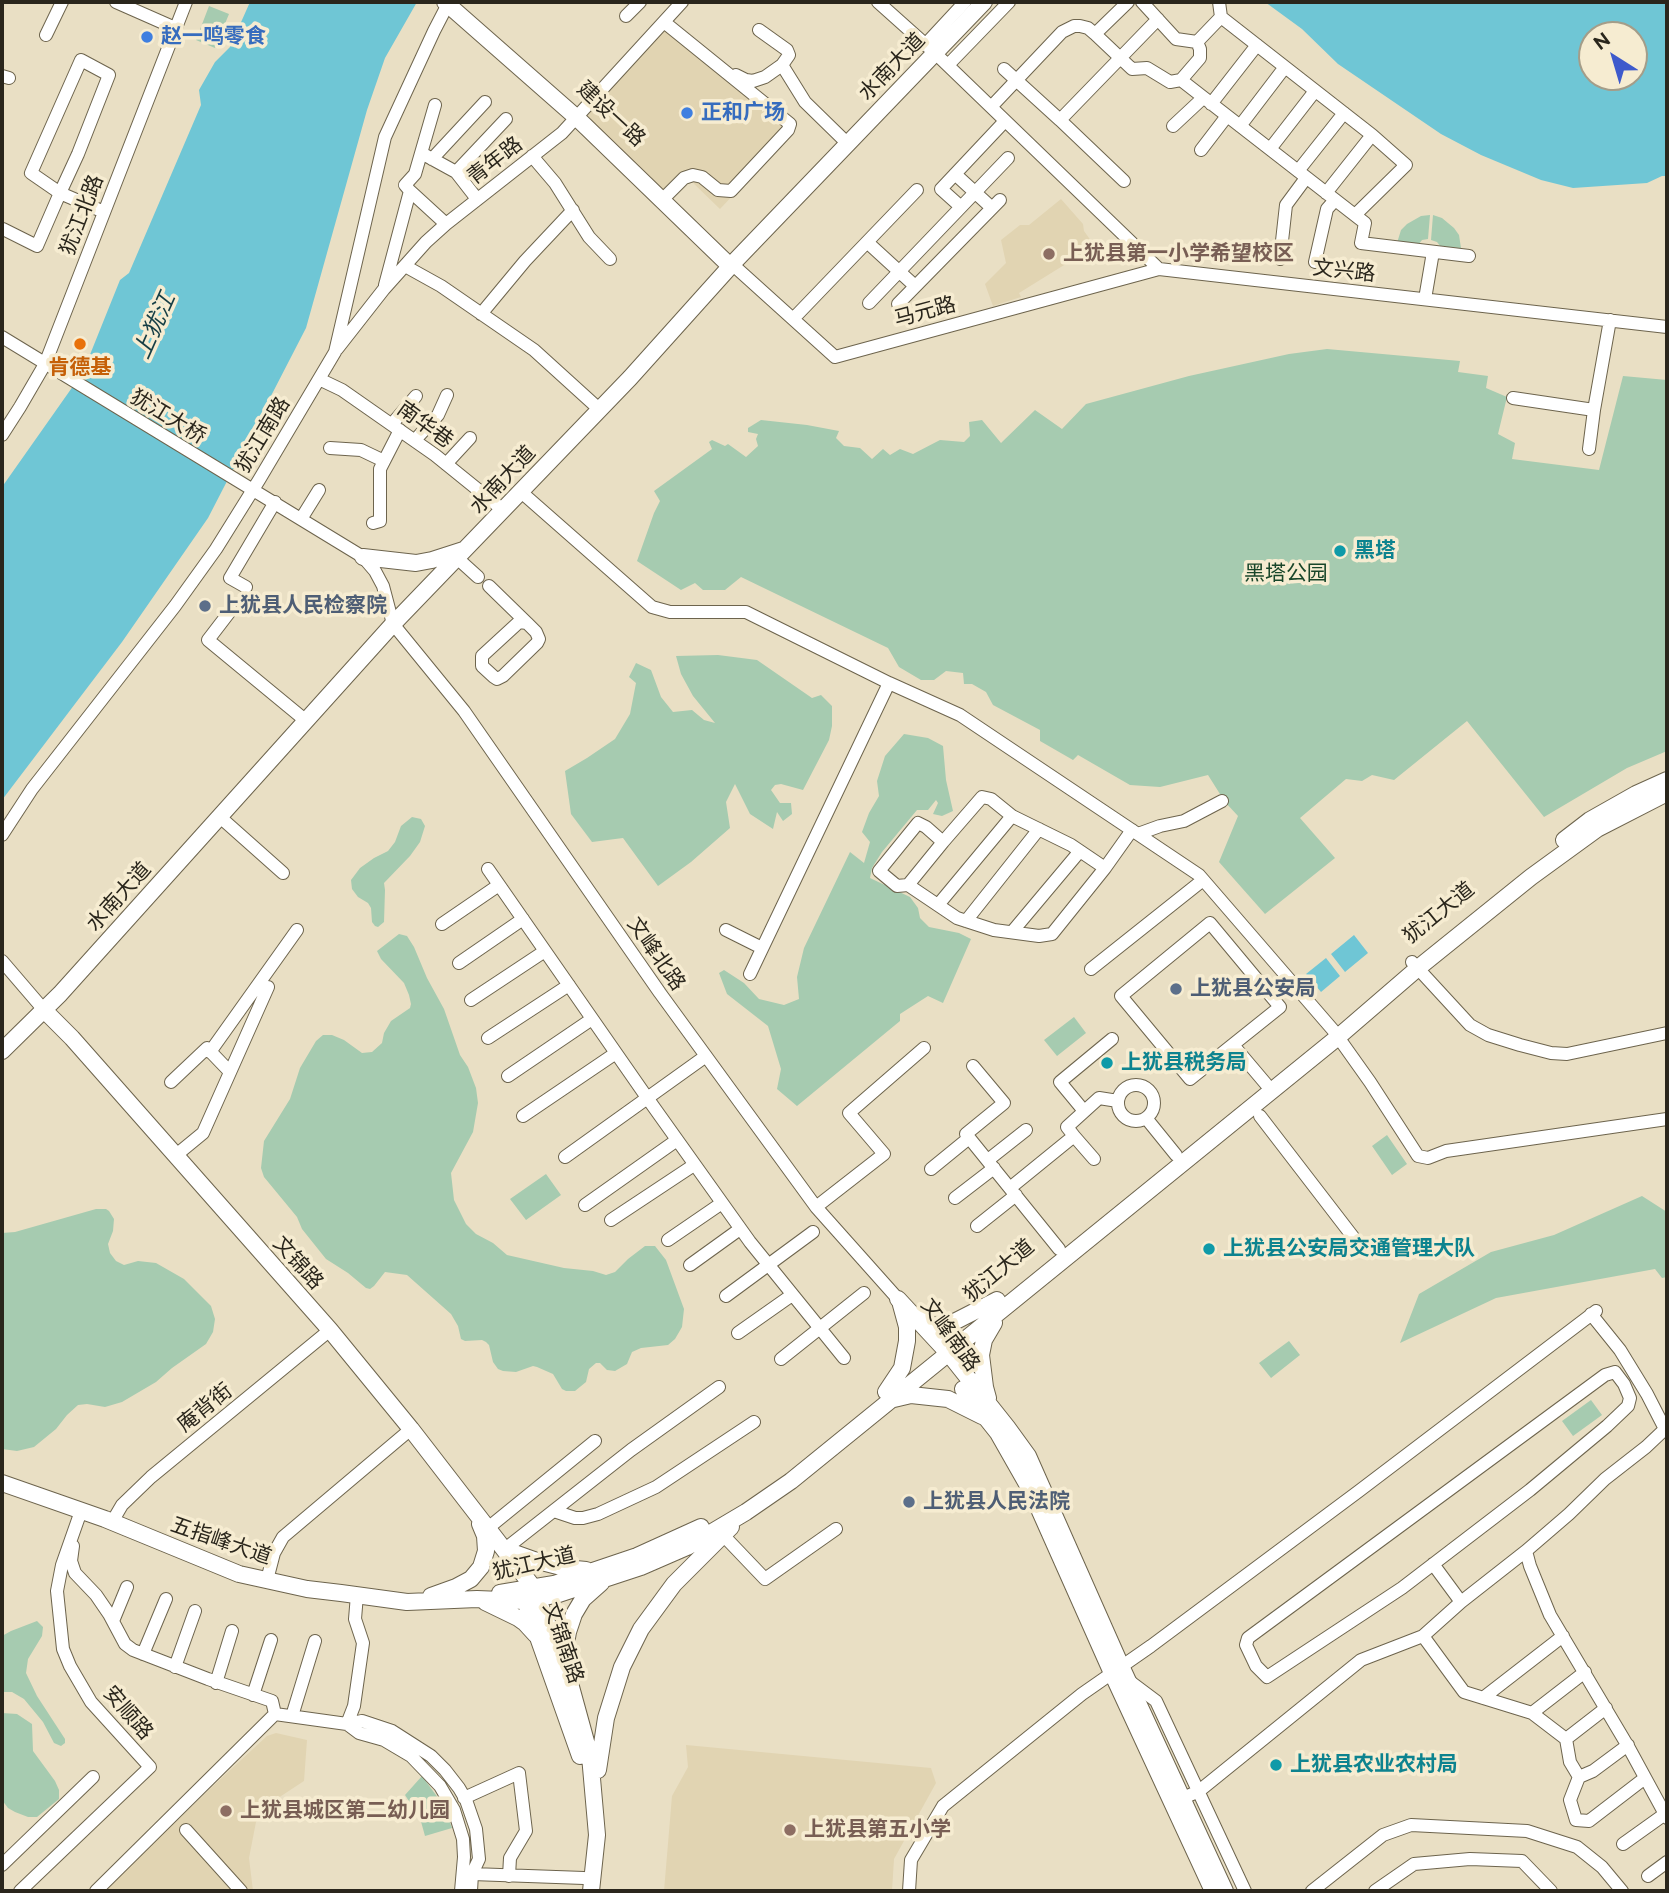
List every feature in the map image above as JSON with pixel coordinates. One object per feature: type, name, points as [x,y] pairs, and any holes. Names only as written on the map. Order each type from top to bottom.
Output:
[{"type":"main road","name":"建设一路","points":[[450,2],[667,195],[733,263]]},
{"type":"main road","name":"水南大道","points":[[2,1051],[60,994],[393,624],[630,378],[733,263],[847,144],[930,49],[956,31],[985,2]]},
{"type":"main road","points":[[578,116],[733,263]]},
{"type":"main road","points":[[363,557],[416,563],[461,554]]},
{"type":"main road","name":"犹江大道","points":[[477,1599],[530,1594],[554,1584],[641,1567],[687,1547],[746,1512],[791,1481],[941,1353],[1335,1034],[1526,869],[1590,820],[1667,780]]},
{"type":"main road","name":"犹江大道","points":[[1415,965],[1597,829],[1667,793]]},
{"type":"main road","name":"文锦路","points":[[44,1010],[72,1038],[330,1331],[507,1551]]},
{"type":"main road","name":"犹江大道","points":[[1000,1305],[1059,1249],[1266,1084],[1335,1034]]},
{"type":"main road","points":[[900,1302],[927,1324],[938,1326],[1000,1305]]},
{"type":"main road","points":[[900,1302],[907,1327],[907,1341],[902,1368],[889,1396],[911,1395],[948,1399],[989,1413],[981,1353],[1000,1305]]},
{"type":"main road","name":"文峰南路","points":[[900,1302],[989,1413],[1010,1451],[1120,1673],[1178,1800],[1225,1891]]},
{"type":"main road","name":"犹江大道","points":[[602,1574],[741,1506],[889,1396]]},
{"type":"main road","name":"五指峰大道","points":[[2,1483],[79,1518],[112,1522],[239,1574],[307,1589],[414,1601],[477,1599]]},
{"type":"main road","points":[[414,1601],[456,1587],[471,1579],[481,1567],[486,1551],[485,1536],[476,1512]]},
{"type":"main road","points":[[593,1797],[606,1718],[622,1667],[641,1629],[674,1584],[746,1512]]},
{"type":"main road","points":[[507,1551],[565,1568],[602,1574],[575,1614],[568,1632],[563,1663]]},
{"type":"main road","name":"文锦南路","points":[[507,1551],[563,1663],[590,1756],[597,1835],[586,1887]]},
{"type":"main road","name":"文锦南路","points":[[530,1594],[539,1637],[582,1760],[588,1834],[586,1887]]},
{"type":"main road","points":[[477,1599],[510,1613],[539,1637]]},
{"type":"main road","name":"文峰南路","points":[[1178,1800],[1213,1891]]},
{"type":"street","points":[[46,34],[62,2]]},
{"type":"street","points":[[116,2],[175,28]]},
{"type":"street","name":"犹江北路","points":[[2,435],[45,364],[186,2]]},
{"type":"street","name":"犹江南路","points":[[2,835],[32,789],[175,606],[216,549],[335,352],[385,137],[450,2]]},
{"type":"street","points":[[626,16],[640,2]]},
{"type":"street","name":"青年路","points":[[335,352],[384,289],[446,223],[562,133],[682,2]]},
{"type":"street","points":[[878,2],[1159,269]]},
{"type":"street","points":[[930,49],[965,2]]},
{"type":"street","points":[[947,65],[1009,2]]},
{"type":"street","points":[[1095,34],[1128,2]]},
{"type":"street","points":[[1142,2],[1176,39],[1197,42]]},
{"type":"street","points":[[1219,2],[1221,18],[1372,135],[1406,165],[1355,215]]},
{"type":"street","points":[[1197,42],[1221,18]]},
{"type":"street","points":[[1060,120],[1158,19]]},
{"type":"street","points":[[664,22],[790,124],[788,130],[731,191],[718,190],[702,177],[693,175],[684,178],[667,195]]},
{"type":"street","points":[[991,107],[1066,30],[1088,27],[1132,69],[1147,68],[1170,82],[1181,80],[1200,58],[1197,42]]},
{"type":"street","points":[[706,56],[737,75],[753,81],[765,78],[782,65],[789,55],[787,50],[759,30]]},
{"type":"street","points":[[1173,125],[1207,101],[1257,45]]},
{"type":"street","points":[[3,229],[37,246],[60,193],[78,154],[109,75],[81,60],[31,173],[60,193],[104,212]]},
{"type":"street","points":[[782,65],[805,102],[847,144]]},
{"type":"street","points":[[1240,126],[1285,67]]},
{"type":"street","points":[[1004,69],[1124,181]]},
{"type":"street","points":[[1181,80],[1365,223],[1361,243],[1469,256]]},
{"type":"street","points":[[1270,149],[1315,91]]},
{"type":"street","points":[[446,223],[405,185],[426,156],[485,102]]},
{"type":"street","points":[[426,156],[435,105]]},
{"type":"street","points":[[1280,259],[1286,205],[1302,174],[1344,113]]},
{"type":"street","points":[[1201,150],[1227,116]]},
{"type":"street","points":[[456,172],[506,119]]},
{"type":"street","points":[[961,207],[941,189],[1005,121]]},
{"type":"street","points":[[1315,262],[1330,196],[1372,135]]},
{"type":"street","points":[[426,156],[456,172],[477,199]]},
{"type":"street","points":[[532,156],[555,183],[589,237],[610,259]]},
{"type":"street","points":[[870,303],[1008,158]]},
{"type":"street","points":[[898,304],[996,204],[975,192],[956,174]]},
{"type":"street","points":[[793,319],[917,190]]},
{"type":"street","points":[[384,289],[410,191]]},
{"type":"street","points":[[481,314],[525,261],[573,210]]},
{"type":"street","points":[[867,242],[915,286]]},
{"type":"street","points":[[1425,299],[1433,252]]},
{"type":"street","name":"马元路","points":[[733,263],[835,357],[1159,269]]},
{"type":"street","points":[[405,266],[440,286],[534,350],[599,409]]},
{"type":"street","name":"文兴路","points":[[1159,269],[1667,327]]},
{"type":"street","points":[[1589,449],[1610,320]]},
{"type":"street","name":"犹江大桥","points":[[2,337],[363,557]]},
{"type":"street","name":"南华巷","points":[[319,379],[342,390],[415,440],[503,510]]},
{"type":"street","points":[[415,440],[438,415],[447,395]]},
{"type":"street","points":[[373,523],[380,521],[380,469],[396,427],[416,396]]},
{"type":"street","points":[[1513,398],[1594,410]]},
{"type":"street","points":[[446,464],[470,438]]},
{"type":"street","points":[[330,448],[361,450],[384,461]]},
{"type":"street","points":[[301,519],[319,490]]},
{"type":"street","points":[[520,491],[652,607],[670,612],[746,612],[960,715],[1199,875],[1335,1034],[1418,1156],[1428,1158],[1446,1152],[1667,1119]]},
{"type":"street","points":[[246,587],[230,578],[275,502]]},
{"type":"street","points":[[461,554],[478,577]]},
{"type":"street","points":[[363,557],[383,586],[393,624]]},
{"type":"street","points":[[489,586],[527,623],[538,635],[537,643],[503,676],[494,677],[482,666],[482,656],[515,623],[527,623]]},
{"type":"street","points":[[231,610],[208,640],[305,720]]},
{"type":"street","name":"文峰北路","points":[[393,624],[464,711],[565,859],[816,1207],[900,1302]]},
{"type":"street","points":[[750,974],[889,683]]},
{"type":"street","points":[[908,885],[982,797],[991,799],[1012,817],[1040,829],[1105,868]]},
{"type":"street","points":[[943,842],[922,824],[918,824],[879,871],[897,886],[908,885],[957,918],[993,930],[1039,936],[1052,934],[1135,832],[1184,821],[1222,801]]},
{"type":"street","points":[[220,817],[283,873]]},
{"type":"street","points":[[938,905],[1012,817]]},
{"type":"street","points":[[966,921],[1040,829]]},
{"type":"street","points":[[1012,932],[1080,851]]},
{"type":"street","points":[[488,869],[740,1229],[844,1358]]},
{"type":"street","points":[[1091,969],[1203,880]]},
{"type":"street","points":[[442,924],[499,885]]},
{"type":"street","points":[[459,963],[523,919]]},
{"type":"street","points":[[1210,923],[1280,1007],[1233,1045],[1190,1079],[1121,996],[1210,923]]},
{"type":"street","points":[[210,1052],[296,930]]},
{"type":"street","points":[[726,930],[762,948]]},
{"type":"street","points":[[471,1000],[545,951]]},
{"type":"street","points":[[2,961],[44,1010]]},
{"type":"street","points":[[1415,965],[1470,1025],[1488,1035],[1520,1045],[1550,1053],[1567,1054],[1667,1033]]},
{"type":"street","points":[[488,1038],[569,985]]},
{"type":"street","points":[[175,1156],[203,1133],[268,987]]},
{"type":"street","points":[[508,1076],[592,1019]]},
{"type":"street","points":[[1084,1111],[1060,1082],[1112,1038]]},
{"type":"street","points":[[1233,1045],[1266,1084]]},
{"type":"street","points":[[171,1082],[206,1048],[230,1072]]},
{"type":"street","points":[[816,1207],[884,1154],[849,1113],[924,1048]]},
{"type":"street","points":[[523,1116],[616,1053]]},
{"type":"street","points":[[565,1157],[706,1056]]},
{"type":"street","points":[[973,1066],[1004,1103],[967,1135],[1059,1249]]},
{"type":"street","points":[[1136,1085],[1150,1091],[1154,1101],[1152,1112],[1146,1118],[1129,1120],[1119,1111],[1121,1092],[1136,1085]]},
{"type":"street","points":[[1094,1159],[1067,1127],[1099,1098],[1118,1101]]},
{"type":"street","points":[[1260,1116],[1360,1246]]},
{"type":"street","points":[[1146,1118],[1176,1155]]},
{"type":"street","points":[[955,1198],[1026,1130]]},
{"type":"street","points":[[976,1226],[1074,1136]]},
{"type":"street","points":[[931,1169],[969,1138]]},
{"type":"street","points":[[585,1205],[677,1140]]},
{"type":"street","points":[[611,1220],[694,1165]]},
{"type":"street","points":[[668,1240],[722,1203]]},
{"type":"street","points":[[690,1265],[740,1229]]},
{"type":"street","points":[[726,1296],[813,1232]]},
{"type":"street","points":[[781,1359],[864,1293]]},
{"type":"street","points":[[738,1333],[792,1295]]},
{"type":"street","points":[[909,1891],[911,1860],[943,1806],[1082,1694],[1120,1673],[1593,1312],[1620,1350],[1665,1429],[1526,1551],[1423,1636],[1361,1660],[1199,1791],[1178,1800]]},
{"type":"street","name":"庵背街","points":[[112,1522],[122,1505],[151,1477],[330,1331]]},
{"type":"street","points":[[1615,1372],[1630,1398],[1628,1406],[1530,1490],[1433,1564],[1402,1588],[1267,1677],[1256,1667],[1247,1645],[1248,1638],[1605,1375],[1615,1372]]},
{"type":"street","points":[[507,1551],[631,1450],[719,1387]]},
{"type":"street","points":[[554,1511],[575,1518],[597,1514],[656,1487],[754,1422]]},
{"type":"street","points":[[267,1580],[274,1553],[283,1537],[411,1429]]},
{"type":"street","points":[[488,1528],[595,1441]]},
{"type":"street","points":[[79,1518],[71,1561],[75,1573],[96,1595],[125,1644],[133,1650],[175,1667],[272,1701],[275,1714]]},
{"type":"street","name":"安顺路","points":[[20,1891],[150,1767],[91,1702],[69,1666],[63,1649],[57,1591],[62,1565],[79,1518]]},
{"type":"street","points":[[723,1535],[765,1580],[836,1529]]},
{"type":"street","points":[[1526,1551],[1550,1615],[1628,1745],[1666,1816],[1623,1843]]},
{"type":"street","points":[[1433,1564],[1461,1602]]},
{"type":"street","points":[[113,1621],[127,1587]]},
{"type":"street","points":[[346,1724],[354,1706],[363,1643],[355,1619],[357,1595]]},
{"type":"street","points":[[143,1654],[166,1599]]},
{"type":"street","points":[[175,1667],[195,1611]]},
{"type":"street","points":[[216,1682],[232,1632]]},
{"type":"street","points":[[1423,1636],[1464,1692],[1532,1713],[1566,1739],[1570,1762],[1579,1777]]},
{"type":"street","points":[[1483,1698],[1563,1636]]},
{"type":"street","points":[[253,1695],[271,1640]]},
{"type":"street","points":[[292,1716],[314,1641]]},
{"type":"street","points":[[1532,1713],[1585,1672]]},
{"type":"street","points":[[1120,1673],[1156,1701],[1245,1891]]},
{"type":"street","points":[[1566,1739],[1606,1708]]},
{"type":"street","points":[[275,1714],[346,1724],[359,1732],[405,1738],[431,1756],[445,1770],[463,1796],[475,1829],[479,1859],[468,1874],[461,1891]]},
{"type":"street","points":[[96,1891],[275,1714]]},
{"type":"street","points":[[383,1734],[429,1774],[449,1801],[461,1832],[471,1891]]},
{"type":"street","points":[[1628,1745],[1593,1771],[1579,1777],[1570,1800],[1576,1820],[1589,1821],[1645,1778]]},
{"type":"street","points":[[449,1801],[519,1773],[526,1831],[510,1858],[509,1875]]},
{"type":"street","points":[[2,1865],[93,1777]]},
{"type":"street","points":[[1312,1891],[1383,1835],[1411,1825],[1527,1830],[1577,1847],[1602,1867],[1622,1891]]},
{"type":"street","points":[[461,1832],[475,1829]]},
{"type":"street","points":[[186,1830],[241,1891]]},
{"type":"street","points":[[1375,1891],[1414,1864],[1470,1859],[1521,1861],[1551,1891]]},
{"type":"street","points":[[1648,1876],[1667,1862]]},
{"type":"street","points":[[468,1874],[509,1875],[586,1887]]},
{"type":"shaded area","name":"正和广场","points":[[672,22],[796,128],[720,209],[690,180],[672,198],[586,117]]},
{"type":"shaded area","name":"上犹县第一小学希望校区","points":[[1061,199],[1083,224],[1084,231],[1099,252],[1069,262],[1019,293],[1021,297],[993,306],[985,284],[1006,263],[1001,240],[1020,225],[1029,225]]},
{"type":"shaded area","name":"上犹县城区第二幼儿园","points":[[276,1733],[307,1740],[304,1781],[275,1800],[256,1822],[249,1858],[253,1891],[105,1891],[267,1736]]},
{"type":"shaded area","name":"上犹县第五小学","points":[[686,1745],[931,1768],[936,1783],[894,1859],[892,1891],[664,1891],[672,1796],[688,1767]]},
{"type":"green space","points":[[209,6],[229,14],[215,48],[196,40]]},
{"type":"green space","points":[[1430,215],[1428,239],[1422,240],[1418,245],[1397,243],[1401,230],[1407,224],[1421,216]]},
{"type":"green space","points":[[1433,215],[1442,218],[1454,228],[1459,235],[1461,248],[1441,247],[1431,240]]},
{"type":"green space","name":"黑塔公园","points":[[1327,349],[1460,361],[1458,372],[1488,376],[1486,388],[1507,397],[1498,434],[1515,443],[1512,459],[1599,470],[1623,376],[1667,380],[1667,751],[1627,768],[1544,817],[1467,721],[1394,780],[1372,775],[1362,781],[1346,779],[1300,818],[1335,858],[1265,914],[1219,862],[1238,816],[1225,802],[1208,775],[1160,787],[1130,785],[1078,755],[1073,760],[1040,741],[1040,730],[993,705],[986,692],[972,684],[964,684],[963,673],[946,671],[934,680],[921,680],[899,667],[888,648],[741,577],[725,590],[703,590],[695,583],[681,590],[637,561],[660,501],[654,491],[712,449],[709,442],[712,440],[725,446],[728,444],[746,457],[758,446],[758,434],[748,432],[748,428],[761,420],[839,431],[836,438],[844,446],[860,448],[872,459],[883,449],[890,455],[900,449],[913,454],[940,440],[964,442],[970,436],[969,422],[982,420],[1001,443],[1035,410],[1062,429],[1086,404],[1189,376],[1289,354]]},
{"type":"green space","points":[[718,655],[757,660],[812,698],[821,695],[832,706],[829,740],[803,790],[781,784],[775,785],[771,790],[780,803],[791,803],[792,814],[783,821],[777,812],[773,829],[750,814],[735,784],[726,802],[730,828],[658,886],[623,838],[592,842],[571,814],[565,771],[615,739],[630,714],[636,683],[629,677],[636,663],[651,670],[661,697],[673,712],[692,710],[704,720],[715,723],[693,696],[681,674],[676,656]]},
{"type":"green space","points":[[904,734],[928,738],[943,746],[946,780],[953,811],[942,816],[933,814],[938,803],[936,800],[928,810],[917,810],[882,852],[872,868],[870,878],[910,897],[918,908],[920,918],[929,927],[959,933],[971,939],[943,1003],[928,996],[900,1014],[900,1021],[797,1106],[777,1089],[781,1069],[768,1026],[727,994],[719,973],[724,970],[744,983],[759,999],[784,1005],[799,999],[797,977],[804,948],[850,852],[864,863],[870,842],[862,832],[879,796],[877,781],[885,756]]},
{"type":"green space","points":[[412,817],[421,819],[425,826],[420,842],[410,856],[384,883],[384,922],[378,927],[372,922],[368,903],[352,889],[351,880],[360,868],[388,851],[401,826]]},
{"type":"green space","points":[[399,934],[407,936],[414,947],[444,1009],[460,1055],[476,1088],[478,1103],[473,1132],[451,1173],[454,1200],[466,1224],[507,1255],[606,1275],[615,1272],[645,1246],[655,1246],[666,1260],[684,1309],[682,1327],[668,1345],[641,1348],[632,1352],[627,1364],[615,1371],[607,1370],[600,1363],[596,1363],[589,1369],[586,1382],[575,1391],[562,1389],[553,1374],[537,1367],[516,1372],[498,1369],[493,1362],[489,1345],[482,1340],[461,1339],[451,1314],[407,1275],[385,1272],[370,1289],[326,1259],[302,1229],[297,1217],[264,1177],[261,1168],[264,1141],[290,1099],[300,1068],[316,1041],[323,1035],[332,1035],[362,1053],[372,1052],[382,1043],[391,1021],[410,1008],[404,983],[381,959],[377,951]]},
{"type":"green space","points":[[1074,1017],[1086,1033],[1057,1056],[1044,1040]]},
{"type":"green space","points":[[1387,1135],[1407,1164],[1392,1175],[1372,1146]]},
{"type":"green space","points":[[546,1174],[561,1195],[526,1220],[510,1199]]},
{"type":"green space","points":[[1642,1196],[1667,1212],[1667,1277],[1662,1278],[1655,1269],[1496,1298],[1400,1343],[1419,1294],[1491,1252],[1554,1235]]},
{"type":"green space","points":[[96,1209],[106,1209],[114,1219],[108,1244],[116,1261],[124,1265],[138,1261],[156,1263],[184,1279],[211,1306],[215,1319],[213,1332],[206,1344],[156,1382],[122,1402],[105,1407],[78,1405],[56,1429],[34,1447],[17,1451],[2,1449],[2,1233],[15,1232]]},
{"type":"green space","points":[[1289,1341],[1300,1355],[1271,1378],[1259,1363]]},
{"type":"green space","points":[[1591,1400],[1602,1415],[1573,1436],[1562,1421]]},
{"type":"green space","points":[[37,1621],[43,1627],[42,1636],[28,1659],[26,1673],[37,1696],[65,1739],[61,1746],[54,1743],[43,1722],[24,1699],[12,1692],[2,1692],[2,1636]]},
{"type":"green space","points":[[2,1713],[17,1714],[32,1724],[33,1751],[59,1790],[59,1799],[37,1817],[15,1812],[2,1800]]},
{"type":"green space","points":[[422,1776],[444,1806],[452,1828],[425,1836],[420,1818],[405,1795]]},
{"type":"water","name":"上犹江","points":[[250,2],[417,2],[385,58],[367,110],[306,328],[208,518],[122,642],[2,800],[2,487],[83,372],[120,280],[129,273],[201,105],[199,90],[215,62],[230,47]]},
{"type":"water","points":[[1265,2],[1667,2],[1667,176],[1647,183],[1573,188],[1541,180],[1481,155],[1441,134],[1338,64],[1302,29]]},
{"type":"water","points":[[1354,935],[1368,953],[1345,972],[1331,954]]},
{"type":"water","points":[[1326,958],[1340,976],[1321,992],[1306,974]]},
{"type":"place","name":"赵一鸣零食","points":[[147,37]]},
{"type":"place","name":"正和广场","points":[[687,113]]},
{"type":"place","name":"上犹县第一小学希望校区","points":[[1049,254]]},
{"type":"place","name":"肯德基","points":[[80,344]]},
{"type":"place","name":"黑塔","points":[[1340,551]]},
{"type":"place","name":"上犹县人民检察院","points":[[205,606]]},
{"type":"place","name":"上犹县公安局","points":[[1176,989]]},
{"type":"place","name":"上犹县税务局","points":[[1107,1063]]},
{"type":"place","name":"上犹县公安局交通管理大队","points":[[1209,1249]]},
{"type":"place","name":"上犹县人民法院","points":[[909,1502]]},
{"type":"place","name":"上犹县农业农村局","points":[[1276,1765]]},
{"type":"place","name":"上犹县城区第二幼儿园","points":[[226,1811]]},
{"type":"place","name":"上犹县第五小学","points":[[790,1830]]}]
